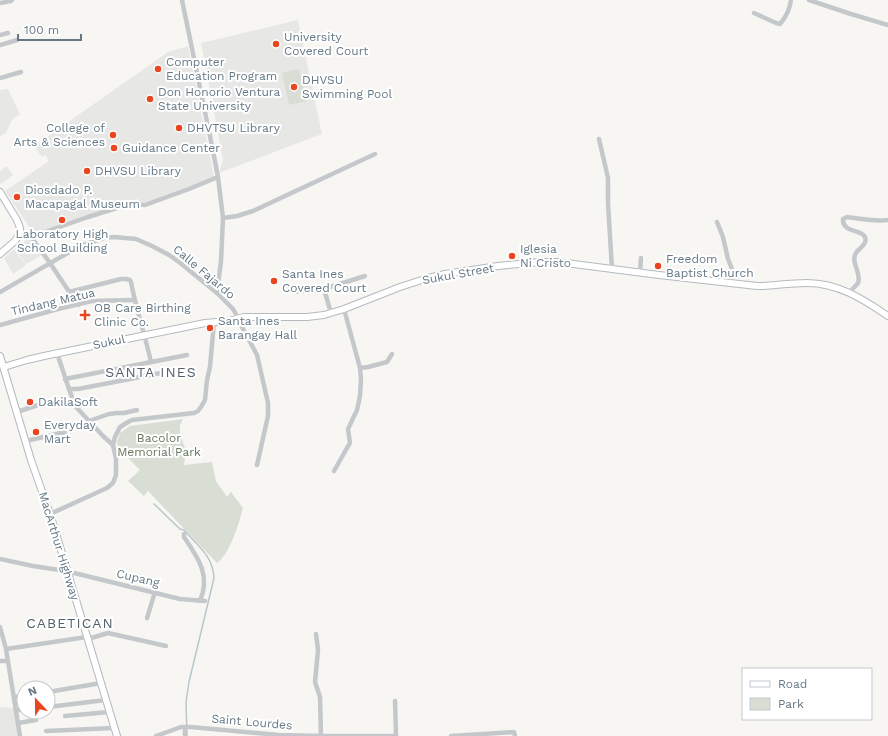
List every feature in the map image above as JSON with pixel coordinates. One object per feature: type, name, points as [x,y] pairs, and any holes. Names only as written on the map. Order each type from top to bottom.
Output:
[{"type":"street","points":[[0,3],[12,0]]},
{"type":"street","points":[[182,0],[218,177],[223,218],[221,261],[217,293]]},
{"type":"street","points":[[754,13],[780,24],[792,0]]},
{"type":"street","points":[[810,0],[888,26]]},
{"type":"street","points":[[0,35],[8,33]]},
{"type":"street","points":[[0,45],[17,40]]},
{"type":"street","points":[[0,78],[21,72]]},
{"type":"street","points":[[600,140],[608,178],[612,269]]},
{"type":"street","points":[[223,218],[237,216],[253,211],[375,154]]},
{"type":"street","points":[[31,237],[120,207],[135,204],[145,205],[218,177]]},
{"type":"street","points":[[0,192],[18,220],[20,228],[20,232],[15,241],[0,254]]},
{"type":"street","points":[[850,292],[858,282],[858,274],[854,261],[855,253],[866,239],[862,234],[845,226],[843,219],[847,217],[867,220],[888,220]]},
{"type":"street","points":[[717,222],[732,269],[731,283]]},
{"type":"street","points":[[20,232],[31,237],[78,305]]},
{"type":"street","name":"Calle Fajardo","points":[[0,292],[80,246],[104,238],[114,237],[136,239],[169,255],[217,293],[233,309],[257,355],[268,402],[268,416],[257,464]]},
{"type":"street","points":[[640,272],[641,258]]},
{"type":"street","name":"Sukul Street","points":[[238,319],[248,317],[307,317],[331,313],[417,281],[445,274],[498,266],[540,262],[558,262],[659,275],[764,286],[807,283],[822,284],[850,292],[888,316]]},
{"type":"street","points":[[294,292],[324,289],[366,276]]},
{"type":"street","points":[[69,292],[126,279],[130,280],[151,362]]},
{"type":"street","points":[[324,289],[331,313]]},
{"type":"street","name":"Tindang Matua","points":[[0,325],[78,305],[100,301],[134,300]]},
{"type":"street","points":[[334,471],[350,443],[348,429],[357,410],[360,396],[360,368],[344,309]]},
{"type":"street","name":"Sukul","points":[[4,367],[57,353],[205,323],[238,319]]},
{"type":"street","points":[[113,445],[120,427],[132,420],[194,413],[198,411],[205,400],[214,322]]},
{"type":"street","points":[[50,514],[107,488],[114,483],[116,475],[116,456],[113,445],[77,408],[65,379],[57,353]]},
{"type":"street","points":[[65,379],[187,354]]},
{"type":"street","points":[[360,368],[387,362],[392,354]]},
{"type":"street","name":"MacArthur Highway","points":[[0,356],[50,514],[117,736]]},
{"type":"street","points":[[69,389],[78,389],[161,373]]},
{"type":"street","points":[[17,412],[41,404]]},
{"type":"street","points":[[89,421],[109,414],[137,410]]},
{"type":"street","points":[[26,441],[65,432]]},
{"type":"street","name":"Cupang","points":[[0,559],[66,571],[180,598],[203,601],[204,574],[199,562],[184,537],[184,534]]},
{"type":"street","points":[[147,618],[155,592]]},
{"type":"street","points":[[0,627],[6,649],[16,710]]},
{"type":"street","points":[[6,649],[87,638],[108,633],[166,646]]},
{"type":"street","points":[[316,634],[318,650],[315,682],[320,697],[322,736]]},
{"type":"street","points":[[0,661],[7,661]]},
{"type":"street","points":[[56,691],[101,683]]},
{"type":"street","points":[[56,706],[106,700]]},
{"type":"street","points":[[395,701],[396,736]]},
{"type":"street","points":[[65,716],[109,712]]},
{"type":"street","points":[[18,720],[20,736]]},
{"type":"street","points":[[18,723],[36,720]]},
{"type":"street","points":[[185,736],[187,727]]},
{"type":"street","name":"Saint Lourdes","points":[[156,736],[187,727],[279,735],[396,736]]},
{"type":"street","points":[[46,731],[114,728]]},
{"type":"street","points":[[451,736],[514,734]]},
{"type":"shaded area","name":"Don Honorio Ventura State University","points":[[298,20],[322,134],[219,173],[223,160],[201,43]]},
{"type":"shaded area","name":"Don Honorio Ventura State University","points":[[188,46],[214,177],[148,202],[140,202],[138,199],[34,234],[5,191],[49,161],[45,155],[42,157],[34,146],[168,52]]},
{"type":"shaded area","points":[[8,89],[20,114],[12,120],[6,133],[0,136],[0,90]]},
{"type":"shaded area","points":[[7,166],[13,175],[1,184],[0,171]]},
{"type":"shaded area","points":[[28,238],[42,255],[26,264],[15,249]]},
{"type":"shaded area","points":[[14,249],[26,265],[13,274],[4,258]]},
{"type":"shaded area","points":[[0,707],[14,708],[19,736],[0,736]]},
{"type":"green space","name":"DHVSU Swimming Pool","points":[[299,69],[307,101],[289,105],[282,73]]},
{"type":"green space","name":"Bacolor Memorial Park","points":[[183,419],[180,425],[180,434],[186,451],[184,465],[212,462],[216,481],[227,497],[231,492],[243,508],[230,546],[222,559],[217,563],[148,491],[144,496],[128,481],[140,470],[118,448],[117,442],[120,433],[130,426]]},
{"type":"waterway","points":[[154,504],[180,529],[184,530],[199,546],[208,557],[213,570],[214,578],[189,682],[186,702],[187,736]]},
{"type":"place","name":"University Covered Court","points":[[276,44]]},
{"type":"place","name":"Computer Education Program","points":[[158,69]]},
{"type":"place","name":"DHVSU Swimming Pool","points":[[294,87]]},
{"type":"place","name":"Don Honorio Ventura State University","points":[[150,99]]},
{"type":"place","name":"DHVTSU Library","points":[[179,128]]},
{"type":"place","name":"College of Arts & Sciences","points":[[113,135]]},
{"type":"place","name":"Guidance Center","points":[[114,148]]},
{"type":"place","name":"DHVSU Library","points":[[87,171]]},
{"type":"place","name":"Diosdado P. Macapagal Museum","points":[[17,197]]},
{"type":"place","name":"Laboratory High School Building","points":[[62,220]]},
{"type":"place","name":"Iglesia Ni Cristo","points":[[512,256]]},
{"type":"place","name":"Freedom Baptist Church","points":[[658,266]]},
{"type":"place","name":"Santa Ines Covered Court","points":[[274,281]]},
{"type":"place","name":"OB Care Birthing Clinic Co.","points":[[85,315]]},
{"type":"place","name":"Santa Ines Barangay Hall","points":[[210,328]]},
{"type":"place","name":"DakilaSoft","points":[[30,402]]},
{"type":"place","name":"Everyday Mart","points":[[36,432]]},
{"type":"district","name":"SANTA INES","points":[[151,372]]},
{"type":"district","name":"CABETICAN","points":[[70,623]]}]
